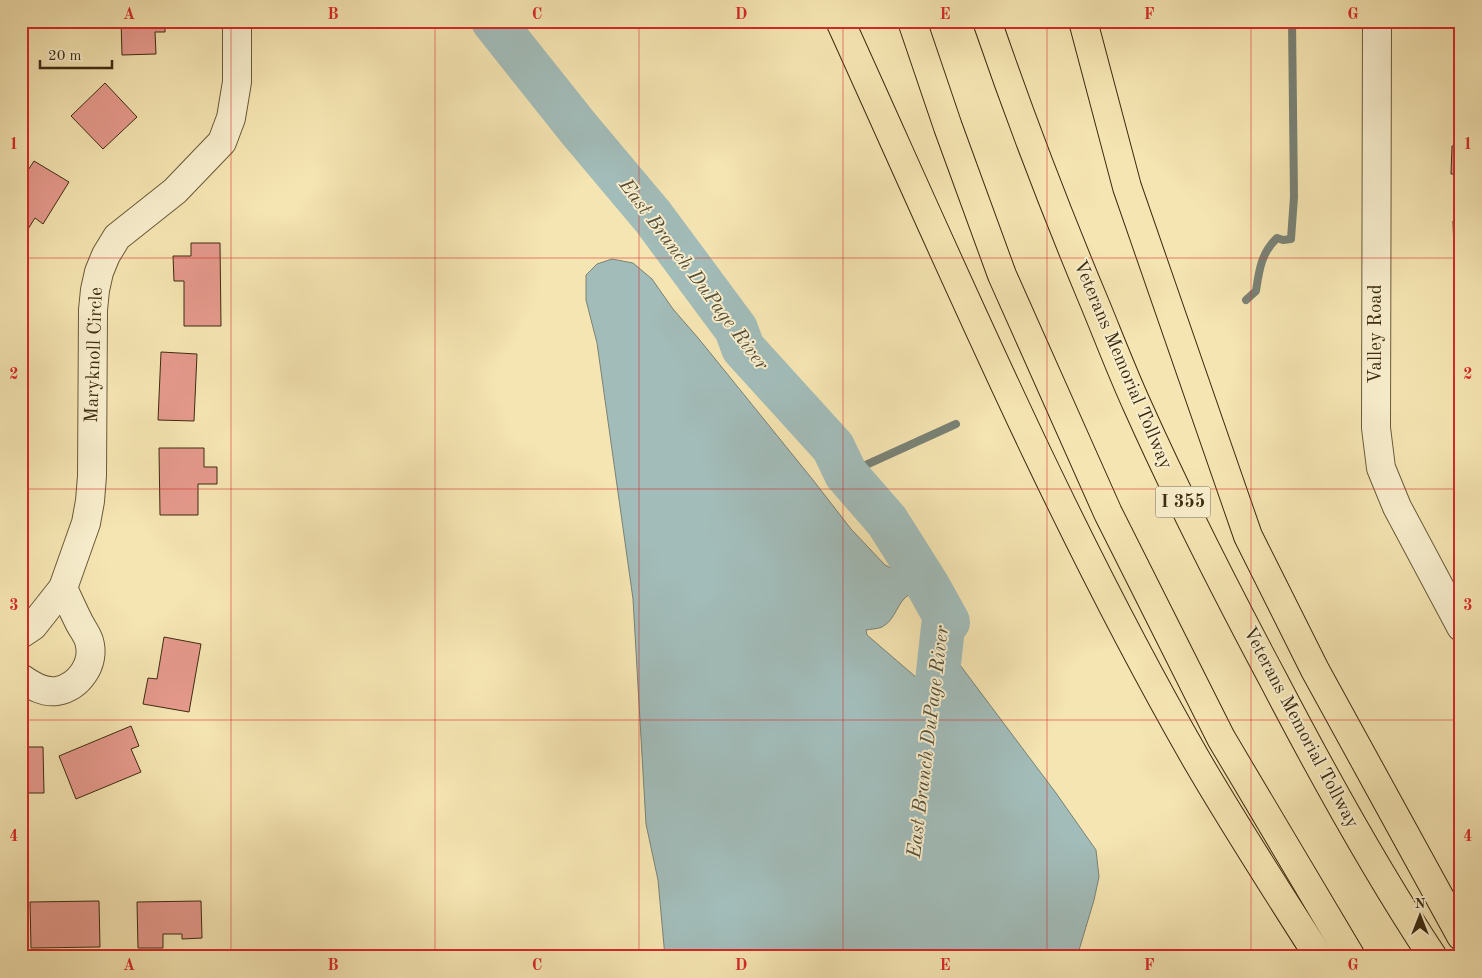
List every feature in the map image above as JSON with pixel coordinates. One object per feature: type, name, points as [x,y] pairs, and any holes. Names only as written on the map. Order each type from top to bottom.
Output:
[{"type":"highway","points":[[840,21],[1004,383],[1072,525],[1196,759],[1319,957]]},
{"type":"highway","points":[[912,21],[1002,275],[1108,513],[1220,738],[1351,957]]},
{"type":"highway","name":"Veterans Memorial Tollway","points":[[987,21],[1017,107],[1073,251],[1135,403],[1165,466],[1237,612],[1331,789],[1398,903],[1433,957]]},
{"type":"highway","points":[[1083,21],[1127,187],[1248,536],[1315,670],[1461,936]]},
{"type":"street","name":"Maryknoll Circle","points":[[21,634],[33,626],[63,588],[81,540],[90,501],[92,476],[93,310],[94,290],[99,272],[106,254],[116,237],[175,190],[222,142],[231,118],[237,82],[237,21]]},
{"type":"street","name":"Valley Road","points":[[1377,21],[1376,428],[1381,468],[1398,507],[1461,627]]},
{"type":"street","points":[[21,678],[43,690],[57,691],[70,686],[80,678],[88,667],[91,654],[89,641],[63,588]]},
{"type":"water","points":[[612,259],[633,263],[652,279],[673,309],[851,529],[885,565],[928,586],[947,591],[948,622],[943,627],[954,657],[1056,793],[1096,850],[1099,877],[1077,957],[665,957],[658,880],[646,824],[633,599],[597,343],[586,300],[586,275],[597,264]],"holes":[[[910,594],[919,601],[925,610],[929,631],[924,666],[921,676],[917,678],[867,635],[866,630],[880,628],[887,624],[902,601]]]},
{"type":"building","points":[[121,21],[165,21],[165,32],[155,32],[156,54],[122,55]]},
{"type":"building","points":[[105,83],[137,117],[103,149],[71,116]]},
{"type":"building","points":[[1452,146],[1461,146],[1461,174],[1451,174]]},
{"type":"building","points":[[34,161],[69,182],[43,224],[35,218],[23,237],[21,236],[21,181]]},
{"type":"building","points":[[1453,221],[1461,221],[1461,251],[1454,251]]},
{"type":"building","points":[[191,243],[220,243],[221,326],[184,326],[184,281],[174,281],[173,256],[191,256]]},
{"type":"building","points":[[161,352],[197,354],[194,421],[158,420]]},
{"type":"building","points":[[21,364],[25,364],[25,433],[21,433]]},
{"type":"building","points":[[159,448],[204,448],[204,467],[217,467],[217,484],[198,484],[198,515],[160,515]]},
{"type":"building","points":[[164,637],[201,644],[189,712],[143,704],[148,678],[157,679]]},
{"type":"building","points":[[131,726],[139,746],[131,749],[141,772],[76,799],[59,756]]},
{"type":"building","points":[[21,747],[43,747],[44,793],[21,793]]},
{"type":"building","points":[[99,901],[100,947],[31,948],[30,902]]},
{"type":"building","points":[[201,901],[202,938],[182,939],[182,934],[163,934],[163,948],[138,948],[137,902]]},
{"type":"waterway","name":"East Branch DuPage River","points":[[493,21],[579,129],[653,217],[736,329],[743,348],[833,447],[846,474],[887,521],[948,622],[943,627],[937,682]]},
{"type":"waterway","points":[[1246,300],[1256,291],[1258,276],[1267,250],[1277,238],[1283,240],[1291,239],[1294,197],[1292,21]]},
{"type":"waterway","points":[[846,474],[956,424]]}]
